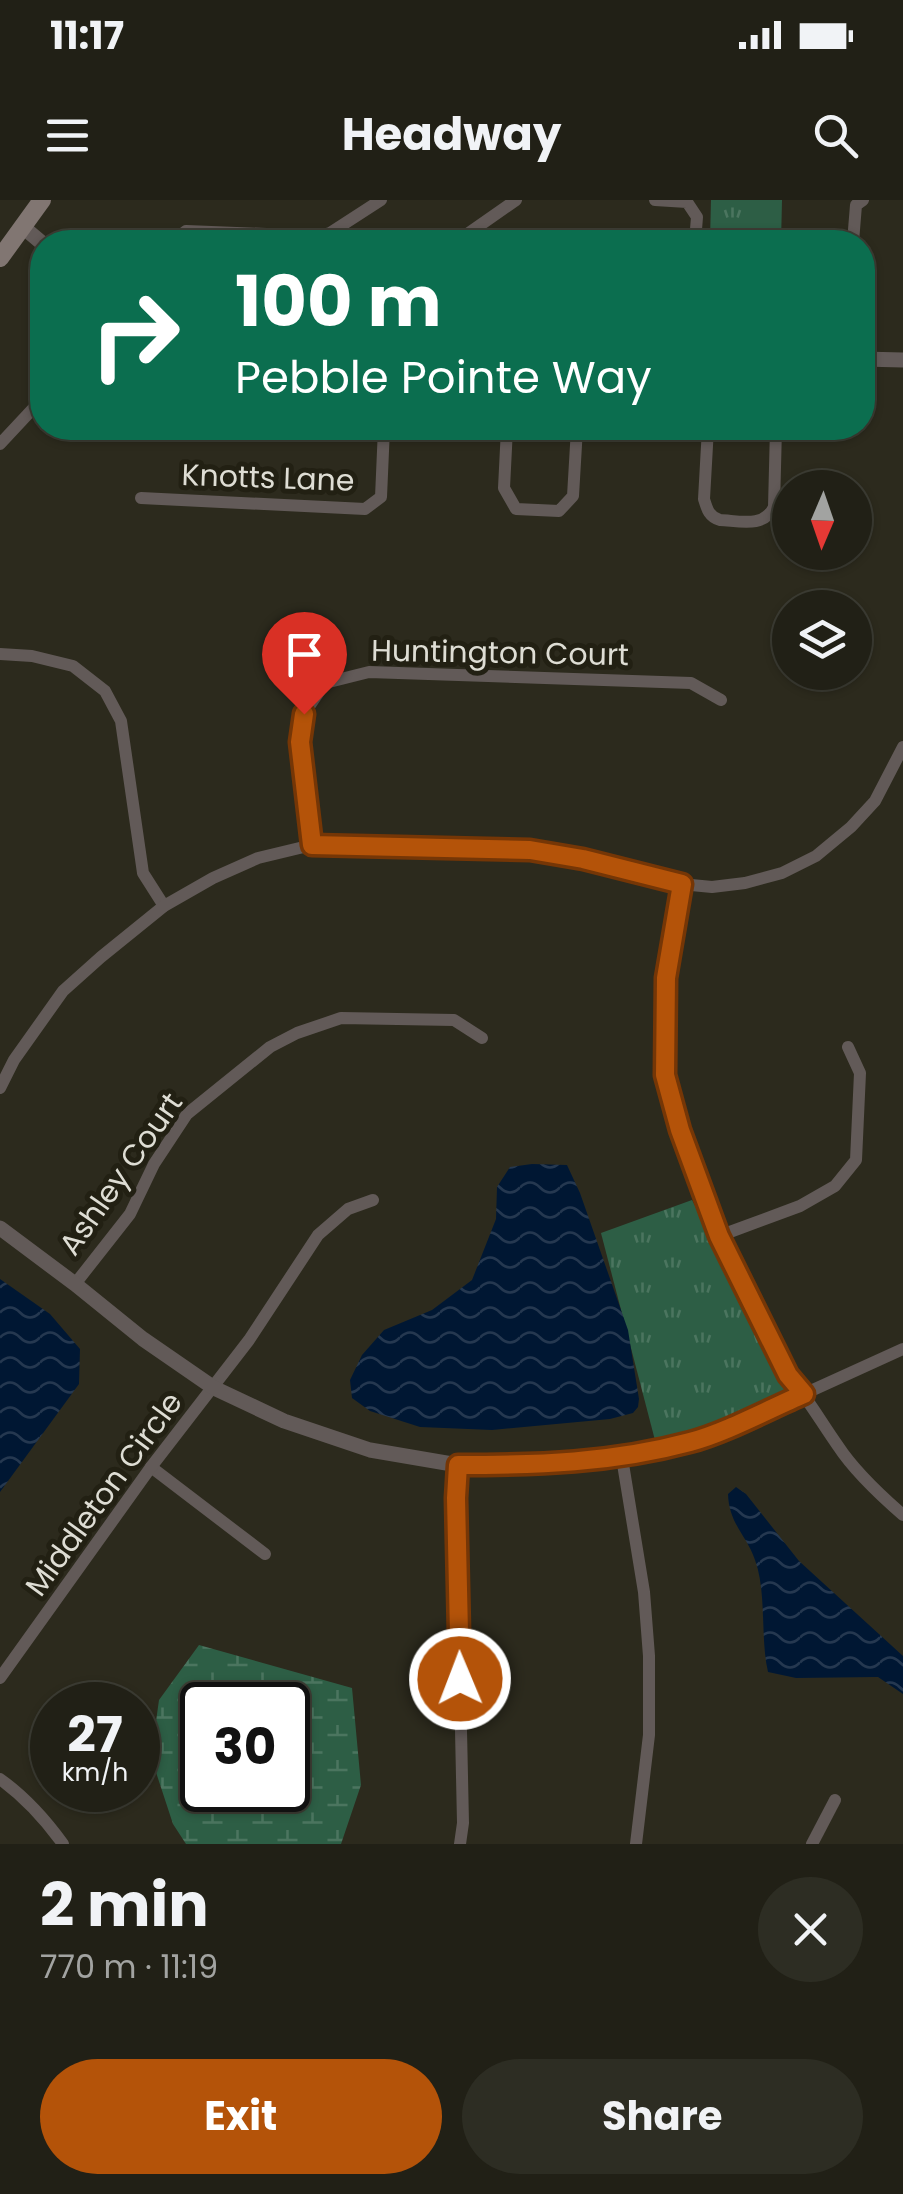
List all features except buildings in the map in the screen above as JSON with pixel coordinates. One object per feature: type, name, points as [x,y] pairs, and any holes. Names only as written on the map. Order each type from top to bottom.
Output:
[{"type":"main road","points":[[0,258],[42,200]]},
{"type":"street","points":[[335,230],[381,200]]},
{"type":"street","points":[[473,230],[516,200]]},
{"type":"street","points":[[655,200],[687,202],[697,218],[696,230]]},
{"type":"street","points":[[854,230],[856,204],[863,200]]},
{"type":"street","points":[[23,227],[30,233]]},
{"type":"street","points":[[875,359],[903,360]]},
{"type":"street","points":[[0,444],[30,412]]},
{"type":"street","name":"Knotts Lane","points":[[141,498],[365,508],[381,498],[383,440]]},
{"type":"street","points":[[506,440],[504,488],[516,510],[559,511],[574,496],[576,440]]},
{"type":"street","points":[[707,440],[704,499],[707,510],[720,520],[761,522],[774,507],[776,440]]},
{"type":"street","points":[[0,654],[32,656],[73,666],[106,691],[121,722],[143,872],[164,906]]},
{"type":"street","name":"Huntington Court","points":[[312,845],[300,742],[304,714],[325,684],[369,672],[691,683],[721,700]]},
{"type":"street","points":[[0,1088],[14,1060],[63,991],[101,957],[164,906],[258,858],[312,845],[530,850],[682,884],[712,887],[745,883],[782,873],[816,856],[875,801],[903,748]]},
{"type":"street","points":[[682,884],[666,978],[665,1075],[680,1130],[719,1236],[788,1375],[840,1450],[903,1515]]},
{"type":"street","name":"Ashley Court","points":[[75,1284],[130,1214],[154,1164],[187,1114],[270,1047],[296,1032],[340,1018],[454,1020],[482,1038]]},
{"type":"street","points":[[719,1236],[800,1206],[835,1186],[856,1160],[860,1073],[848,1046]]},
{"type":"street","name":"Middleton Circle","points":[[0,1678],[151,1467],[249,1340],[318,1235],[348,1208],[373,1200]]},
{"type":"street","points":[[0,1228],[143,1340],[214,1388],[284,1421],[370,1450],[458,1465],[538,1465],[622,1458],[694,1441],[903,1348]]},
{"type":"street","points":[[622,1458],[644,1592],[648,1656],[649,1735],[636,1844]]},
{"type":"street","points":[[458,1465],[463,1823],[460,1844]]},
{"type":"street","points":[[151,1467],[265,1554]]},
{"type":"street","points":[[0,1779],[46,1821],[64,1844]]},
{"type":"street","points":[[812,1844],[835,1800]]},
{"type":"green space","points":[[711,200],[782,200],[781,230],[710,230]]},
{"type":"green space","points":[[692,1200],[794,1392],[656,1444],[601,1233]]},
{"type":"green space","points":[[199,1645],[352,1688],[361,1785],[341,1844],[186,1844],[173,1824],[160,1784],[160,1699]]},
{"type":"water","points":[[567,1165],[580,1193],[628,1330],[638,1407],[633,1413],[610,1419],[492,1430],[420,1427],[370,1411],[352,1398],[350,1380],[362,1355],[384,1330],[432,1310],[472,1280],[496,1219],[497,1187],[510,1167]]},
{"type":"water","points":[[0,1279],[50,1314],[80,1349],[79,1384],[0,1492]]},
{"type":"water","points":[[736,1487],[746,1494],[799,1561],[903,1656],[903,1694],[878,1677],[796,1678],[768,1672],[759,1573],[729,1504],[728,1494]]},
{"type":"route","points":[[304,714],[300,742],[312,845],[530,850],[682,884],[666,978],[665,1075],[680,1130],[719,1236],[788,1375],[804,1394],[694,1441],[622,1458],[538,1465],[458,1465],[460,1679]]}]
